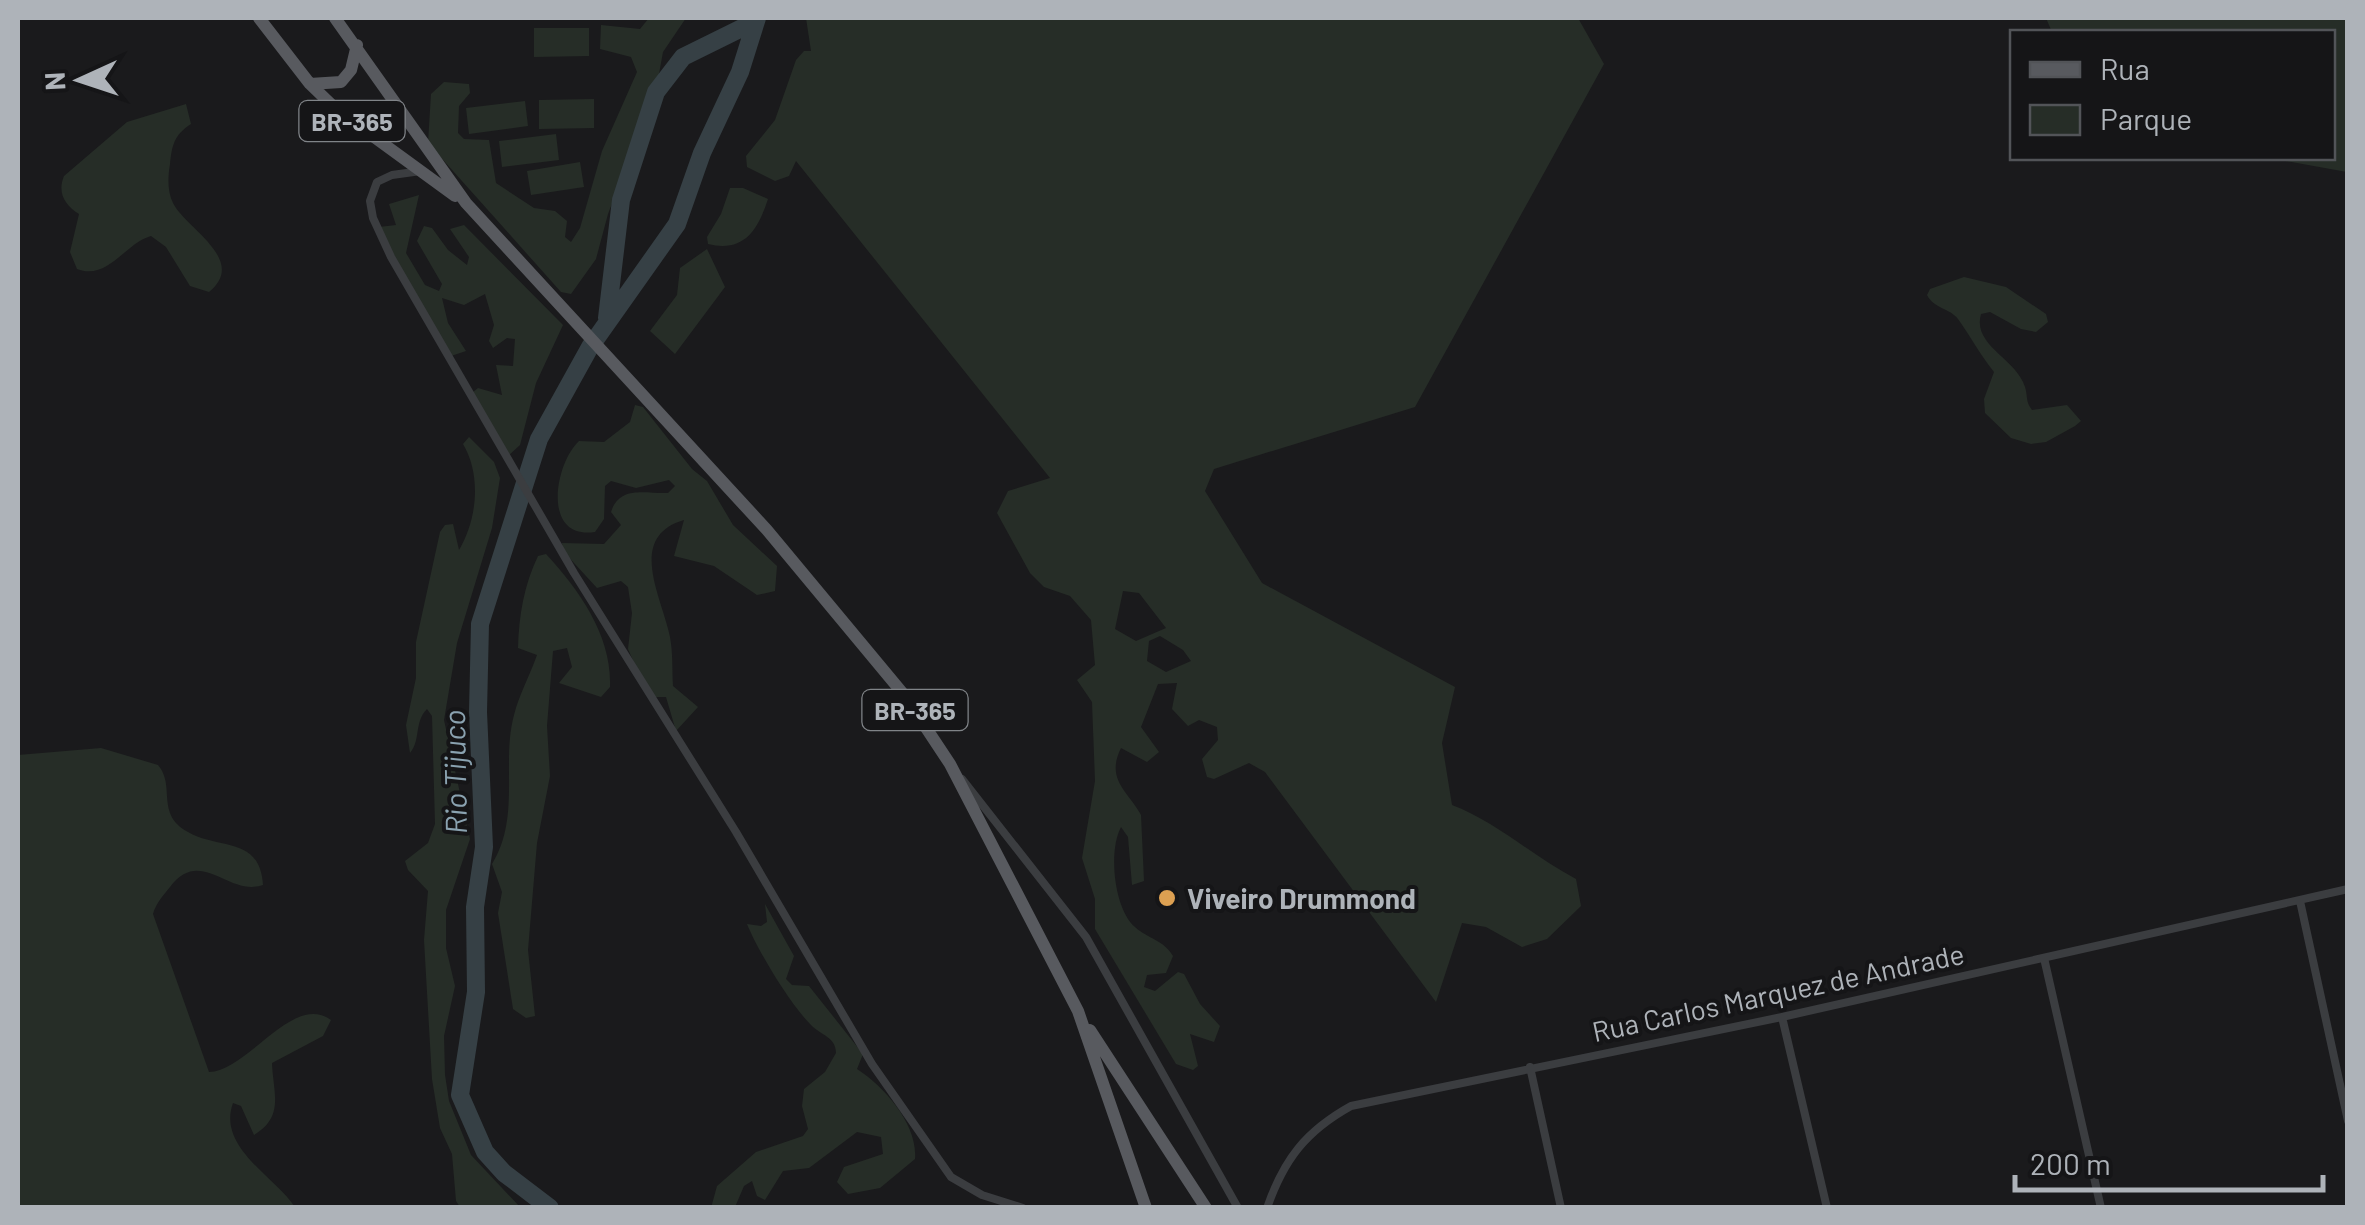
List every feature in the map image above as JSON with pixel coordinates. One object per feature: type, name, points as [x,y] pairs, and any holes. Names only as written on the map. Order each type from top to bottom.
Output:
[{"type":"main road","name":"BR-365","points":[[259,18],[310,84],[466,203]]},
{"type":"main road","name":"BR-365","points":[[335,18],[466,203],[694,449],[840,614],[905,696],[950,764],[1078,1011],[1206,1208]]},
{"type":"main road","name":"BR-365","points":[[310,84],[341,82],[351,70],[357,45]]},
{"type":"main road","name":"BR-365","points":[[1078,1011],[1146,1208]]},
{"type":"street","points":[[420,171],[392,174],[378,182],[370,201],[373,218],[498,443],[574,573],[736,832],[872,1064],[951,1178],[982,1196],[1023,1208]]},
{"type":"street","points":[[950,764],[1086,937],[1238,1208]]},
{"type":"street","name":"Rua Carlos Marquez de Andrade","points":[[1267,1208],[1291,1153],[1308,1134],[1351,1106],[1782,1017],[2348,890]]},
{"type":"street","points":[[2300,901],[2348,1121]]},
{"type":"street","points":[[2044,958],[2101,1208]]},
{"type":"street","points":[[1782,1017],[1827,1208]]},
{"type":"street","points":[[1530,1067],[1561,1208]]},
{"type":"green space","points":[[649,18],[686,18],[663,52],[657,85],[608,214],[596,259],[571,294],[561,292],[428,143],[431,94],[444,82],[469,84],[470,93],[459,106],[458,133],[464,139],[489,140],[496,183],[534,208],[555,211],[567,221],[565,237],[571,242],[580,228],[602,151],[637,72],[631,57],[600,49],[601,25],[640,29]]},
{"type":"green space","points":[[806,18],[1578,18],[1604,64],[1415,407],[1214,469],[1205,491],[1262,583],[1455,687],[1442,743],[1452,805],[1484,820],[1576,879],[1581,906],[1547,939],[1522,947],[1486,927],[1462,923],[1436,1002],[1265,772],[1249,763],[1214,779],[1207,777],[1202,759],[1218,740],[1217,727],[1199,720],[1188,726],[1172,709],[1177,683],[1158,684],[1141,727],[1159,752],[1147,762],[1121,748],[1116,769],[1120,785],[1141,815],[1144,881],[1132,885],[1128,837],[1121,827],[1114,864],[1118,894],[1128,919],[1173,956],[1166,973],[1147,975],[1144,987],[1155,991],[1178,972],[1184,974],[1200,1004],[1220,1026],[1214,1042],[1190,1034],[1198,1066],[1193,1070],[1176,1064],[1095,929],[1095,899],[1082,858],[1095,781],[1092,702],[1077,680],[1095,665],[1091,620],[1070,596],[1044,587],[1030,573],[997,513],[1008,491],[1050,478],[796,161],[789,176],[775,181],[747,167],[746,156],[775,120],[796,60],[804,51],[811,51]],"holes":[[[1123,591],[1139,593],[1166,628],[1136,641],[1115,629]],[[1160,636],[1183,650],[1191,661],[1166,672],[1147,661],[1149,641]]]},
{"type":"green space","points":[[2046,18],[2347,18],[2347,172],[2280,160],[2335,160],[2335,30],[2051,30]]},
{"type":"green space","points":[[534,28],[589,28],[589,56],[534,57]]},
{"type":"green space","points":[[594,99],[594,128],[539,129],[539,100]]},
{"type":"green space","points":[[525,101],[528,126],[469,134],[466,108]]},
{"type":"green space","points":[[186,104],[191,124],[177,136],[173,146],[170,194],[179,212],[218,256],[222,268],[219,280],[209,292],[190,286],[166,247],[151,236],[107,266],[88,271],[77,269],[70,252],[79,214],[64,198],[64,176],[127,122]]},
{"type":"green space","points":[[556,134],[559,160],[502,167],[499,141]]},
{"type":"green space","points":[[580,162],[584,187],[531,195],[527,171]]},
{"type":"green space","points":[[730,188],[743,188],[768,199],[764,210],[748,237],[740,242],[708,244],[707,237]]},
{"type":"green space","points":[[419,195],[406,253],[425,285],[439,291],[442,284],[417,241],[424,226],[432,228],[448,250],[467,265],[469,257],[450,229],[464,225],[563,325],[536,383],[520,445],[508,456],[472,393],[478,388],[502,395],[496,365],[513,366],[515,339],[507,338],[493,348],[489,341],[494,325],[485,294],[464,305],[442,298],[448,323],[466,351],[451,356],[379,227],[396,225],[389,204]]},
{"type":"green space","points":[[707,249],[725,287],[675,354],[650,331],[677,295],[680,268]]},
{"type":"green space","points":[[1964,277],[2006,287],[2046,314],[2048,322],[2036,332],[2021,329],[1990,312],[1981,314],[1980,325],[1989,344],[2020,377],[2032,410],[2067,405],[2081,421],[2075,426],[2046,442],[2031,444],[2011,438],[1985,413],[1984,399],[1994,372],[1958,319],[1927,295],[1930,289]]},
{"type":"green space","points":[[635,405],[643,407],[692,469],[707,481],[733,525],[777,566],[775,591],[757,595],[714,566],[674,556],[684,520],[666,528],[656,540],[652,570],[670,637],[673,686],[698,707],[676,731],[666,697],[649,697],[628,649],[632,613],[628,587],[621,581],[597,588],[563,551],[562,543],[604,544],[621,525],[611,512],[620,498],[634,493],[668,493],[675,486],[669,480],[636,488],[611,481],[605,486],[604,519],[595,532],[578,531],[566,524],[560,513],[559,482],[571,452],[579,441],[604,442],[630,422]]},
{"type":"green space","points":[[469,437],[494,462],[500,478],[492,528],[457,643],[444,720],[470,839],[446,910],[446,948],[455,986],[444,1036],[445,1075],[449,1101],[471,1155],[520,1207],[460,1207],[456,1201],[452,1154],[440,1128],[432,1079],[424,940],[428,891],[408,870],[405,861],[428,843],[435,824],[432,716],[427,709],[423,714],[410,753],[406,725],[416,678],[416,642],[440,532],[445,525],[453,524],[459,550],[470,524],[475,482],[463,444]]},
{"type":"green space","points":[[546,554],[592,615],[606,650],[610,687],[601,697],[559,683],[572,667],[567,648],[553,651],[547,726],[550,776],[537,843],[528,950],[535,1016],[526,1018],[513,1009],[498,913],[502,892],[492,864],[506,828],[514,715],[537,655],[518,648],[521,612],[533,567],[538,556]]},
{"type":"green space","points":[[101,748],[158,765],[166,782],[172,817],[178,825],[200,837],[246,851],[260,869],[263,885],[250,887],[204,872],[181,876],[153,914],[209,1072],[239,1060],[301,1016],[316,1014],[331,1020],[323,1036],[272,1063],[274,1112],[264,1128],[254,1135],[241,1106],[233,1103],[230,1119],[240,1147],[295,1207],[18,1207],[18,755]]},
{"type":"green space","points":[[765,904],[794,956],[786,979],[792,985],[809,986],[863,1054],[857,1069],[898,1108],[911,1133],[915,1159],[880,1188],[848,1194],[837,1182],[844,1167],[883,1154],[881,1137],[857,1132],[809,1168],[783,1171],[765,1200],[757,1196],[752,1181],[744,1186],[735,1207],[711,1208],[717,1186],[756,1152],[803,1136],[808,1129],[802,1106],[804,1089],[825,1072],[836,1053],[831,1040],[811,1025],[794,1004],[752,936],[747,924],[761,926],[767,922]]},
{"type":"waterway","name":"Rio Tijuco","points":[[550,1208],[504,1173],[485,1152],[460,1095],[476,992],[475,907],[484,847],[478,712],[480,624],[539,439],[590,347],[677,224],[702,153],[740,72],[757,18]]},
{"type":"waterway","name":"Rio Tijuco","points":[[607,318],[621,200],[656,92],[683,57],[756,21]]},
{"type":"place","name":"Viveiro Drummond","points":[[1167,898]]}]
